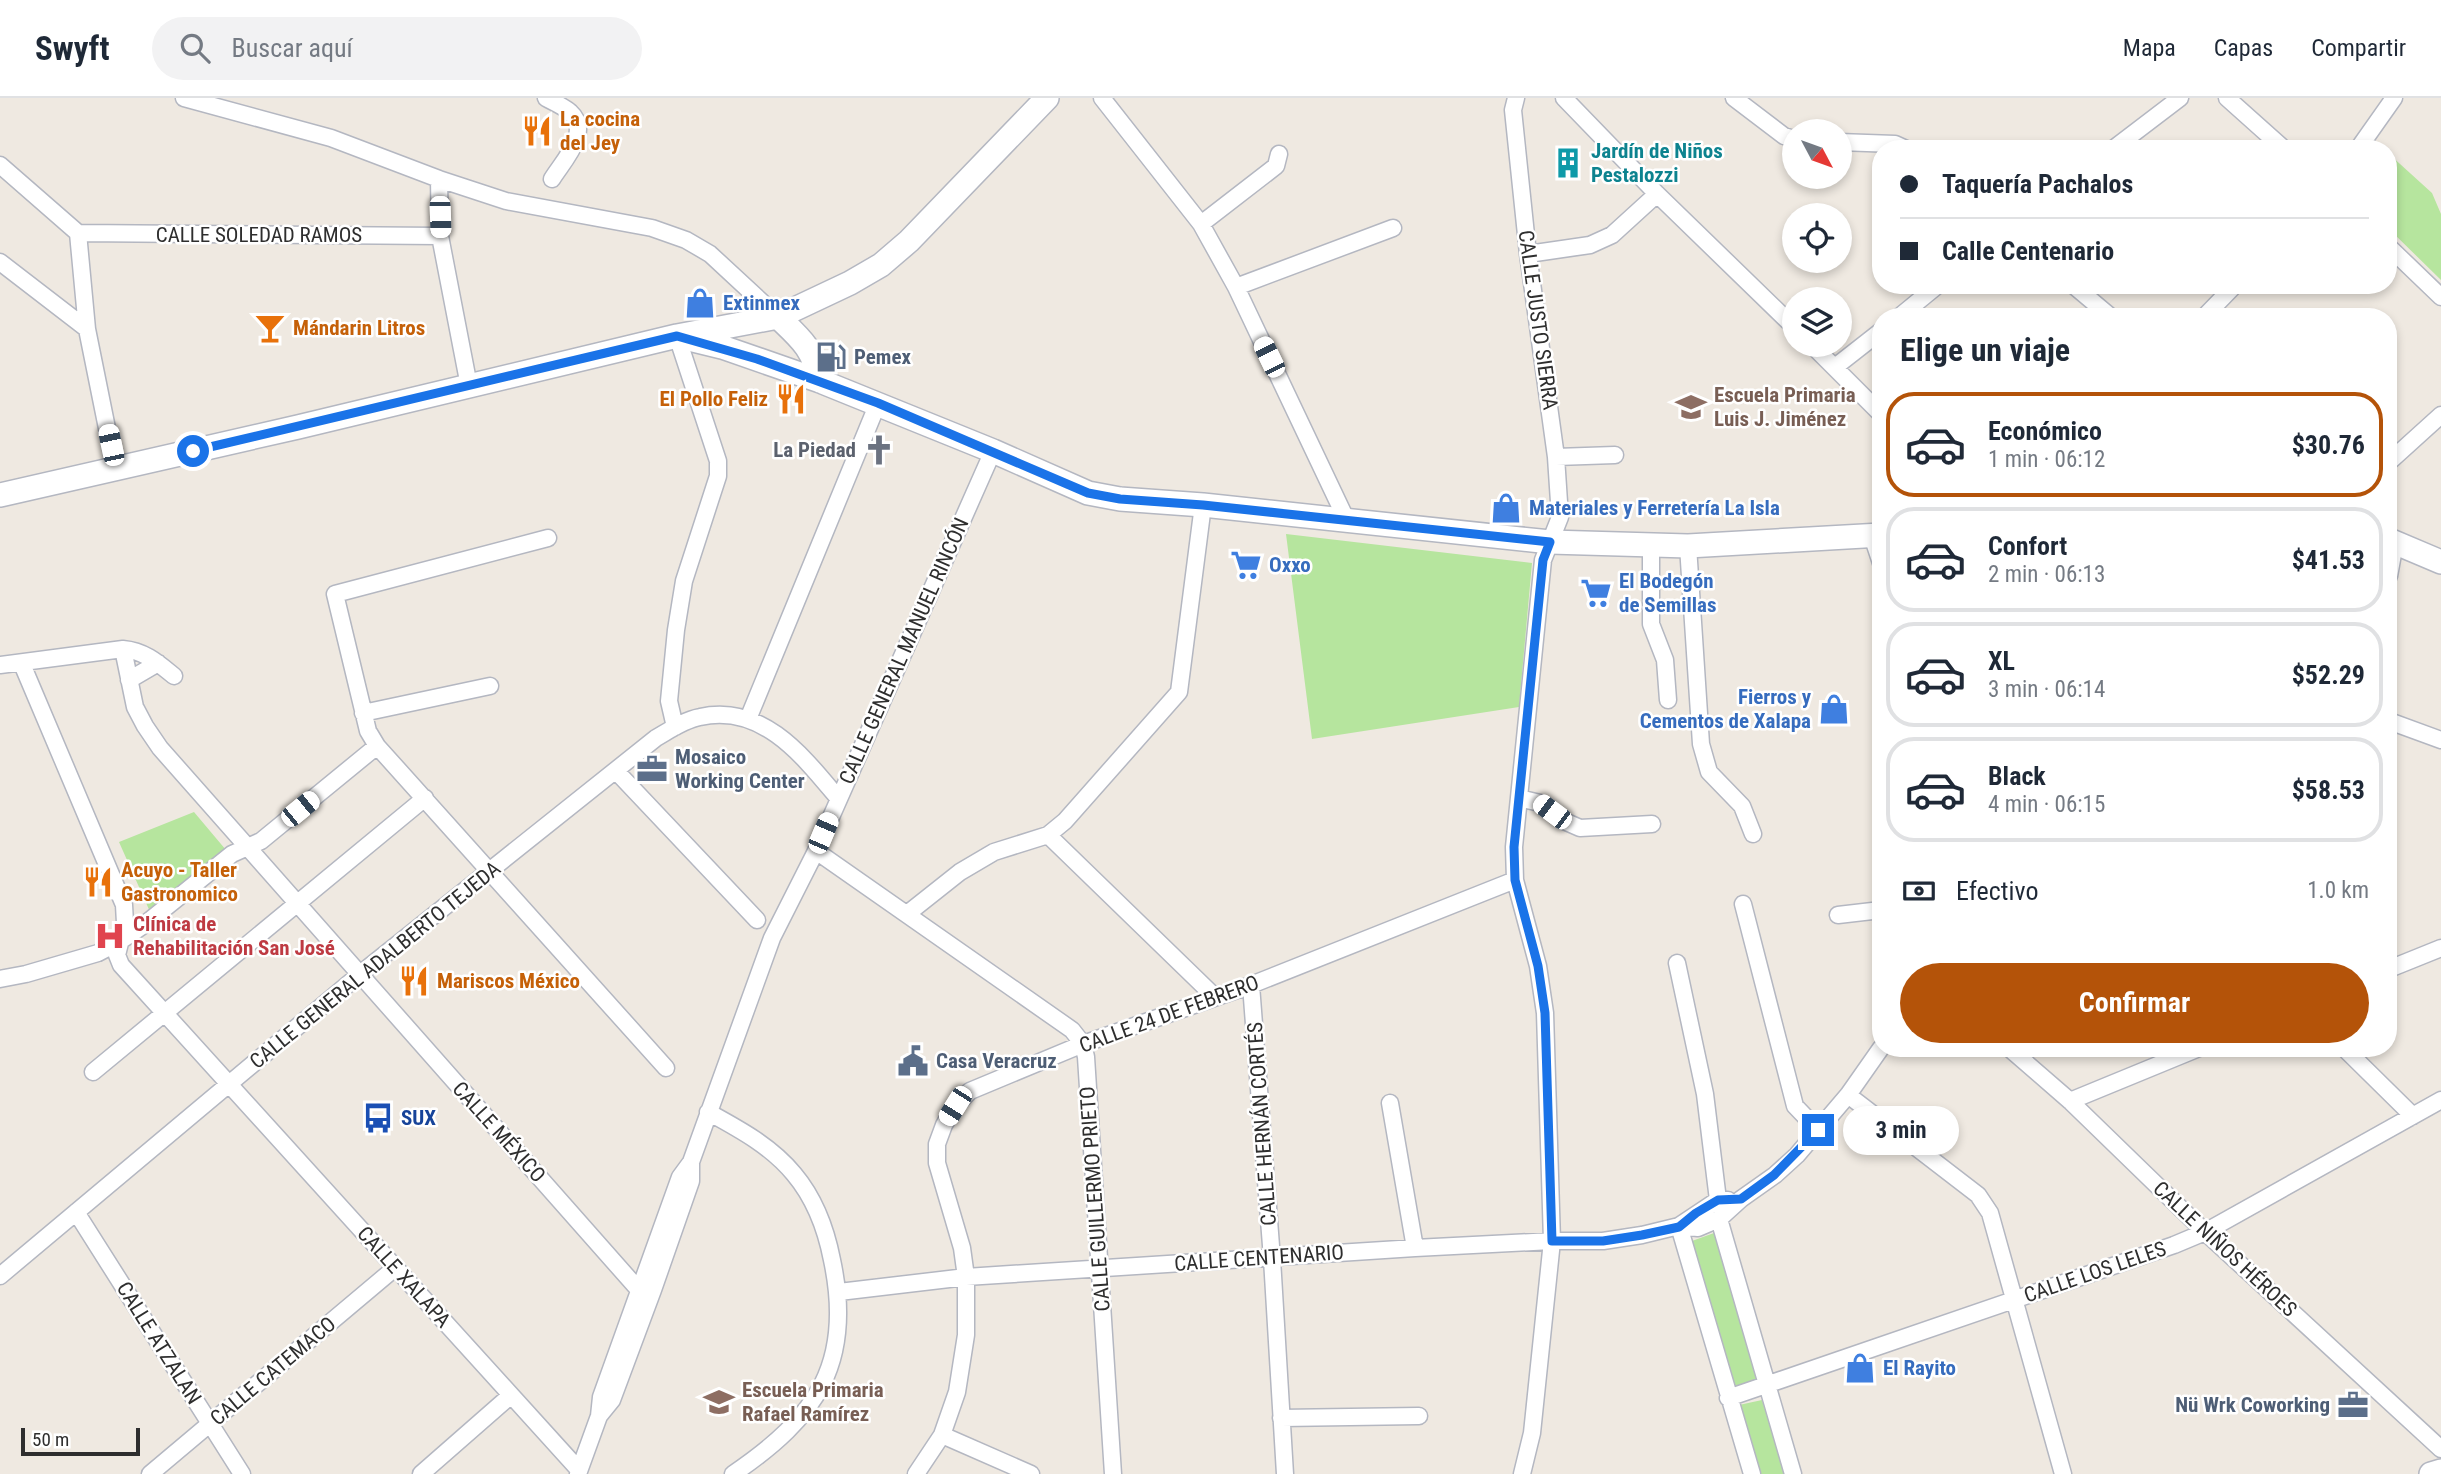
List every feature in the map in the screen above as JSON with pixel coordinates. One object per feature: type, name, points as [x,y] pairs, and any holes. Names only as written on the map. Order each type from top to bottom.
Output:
[{"type":"main road","points":[[0,495],[677,336],[778,317],[881,265],[909,241],[1047,98]]},
{"type":"main road","points":[[757,359],[763,338],[778,317]]},
{"type":"main road","points":[[778,317],[814,357],[820,381]]},
{"type":"main road","points":[[677,336],[820,381],[993,451],[1088,493],[1120,499],[1203,505],[1550,542],[1688,546],[1872,536]]},
{"type":"main road","points":[[2397,544],[2441,562]]},
{"type":"main road","points":[[2431,1474],[2441,1471]]},
{"type":"street","points":[[184,98],[331,138],[506,201],[652,228],[686,240],[710,254],[778,317]]},
{"type":"street","points":[[546,98],[570,113],[578,124],[579,135],[552,180]]},
{"type":"street","points":[[1102,98],[1201,224],[1236,287],[1347,521]]},
{"type":"street","name":"CALLE JUSTO SIERRA","points":[[1517,98],[1513,110],[1528,254],[1556,457],[1560,517],[1543,560],[1514,847],[1515,880],[1538,966],[1545,1013],[1552,1241],[1532,1433],[1522,1474]]},
{"type":"street","points":[[1564,98],[1657,194],[1782,315]]},
{"type":"street","points":[[1734,98],[1782,134]]},
{"type":"street","points":[[2125,140],[2180,98]]},
{"type":"street","points":[[2227,98],[2274,140]]},
{"type":"street","points":[[2364,140],[2394,98]]},
{"type":"street","points":[[1852,142],[1872,143]]},
{"type":"street","points":[[1201,224],[1276,166],[1279,154]]},
{"type":"street","points":[[0,165],[78,233],[87,329],[115,468]]},
{"type":"street","points":[[439,179],[440,236],[469,386]]},
{"type":"street","points":[[1528,254],[1590,245],[1612,235],[1657,194]]},
{"type":"street","points":[[1236,287],[1393,228]]},
{"type":"street","name":"CALLE SOLEDAD RAMOS","points":[[78,233],[440,236]]},
{"type":"street","points":[[2397,255],[2441,298]]},
{"type":"street","points":[[0,262],[87,329]]},
{"type":"street","points":[[1910,308],[1927,294]]},
{"type":"street","points":[[2084,294],[2100,308]]},
{"type":"street","points":[[2213,308],[2226,294]]},
{"type":"street","points":[[675,727],[669,701],[684,581],[718,476],[718,461],[677,336]]},
{"type":"street","points":[[1835,367],[1872,338]]},
{"type":"street","points":[[1825,357],[1872,405]]},
{"type":"street","points":[[748,719],[878,403]]},
{"type":"street","points":[[2397,455],[2441,415]]},
{"type":"street","name":"CALLE GENERAL MANUEL RINCÓN","points":[[578,1472],[599,1416],[601,1397],[638,1289],[680,1177],[691,1162],[772,938],[816,851],[993,451]]},
{"type":"street","points":[[1556,457],[1615,455]]},
{"type":"street","points":[[907,914],[960,872],[994,852],[1048,835],[1065,821],[1179,692],[1203,505]]},
{"type":"street","points":[[548,538],[335,594],[363,713],[368,731],[377,746],[666,1068]]},
{"type":"street","points":[[1651,544],[1651,624],[1665,660],[1668,700]]},
{"type":"street","points":[[1688,546],[1701,744],[1709,772],[1742,806],[1753,834]]},
{"type":"street","points":[[0,666],[123,649],[136,650],[174,676]]},
{"type":"street","name":"CALLE MÉXICO","points":[[123,649],[135,707],[160,748],[638,1289]]},
{"type":"street","points":[[130,680],[158,663]]},
{"type":"street","points":[[22,664],[124,905],[125,923],[119,942]]},
{"type":"street","points":[[363,713],[490,686]]},
{"type":"street","name":"CALLE GENERAL ADALBERTO TEJEDA","points":[[0,1275],[359,975],[656,738],[675,727],[700,717],[728,714],[748,719],[776,733],[797,749],[838,798]]},
{"type":"street","points":[[2397,724],[2441,740]]},
{"type":"street","points":[[0,979],[26,975],[98,953],[119,942],[232,854],[261,841],[377,746]]},
{"type":"street","points":[[616,771],[757,920]]},
{"type":"street","points":[[93,1072],[425,798]]},
{"type":"street","points":[[1519,798],[1540,803],[1564,821],[1580,828],[1652,824]]},
{"type":"street","points":[[1048,835],[1215,996]]},
{"type":"street","points":[[816,851],[1073,1030],[1083,1044]]},
{"type":"street","name":"CALLE 24 DE FEBRERO","points":[[916,1474],[942,1435],[957,1392],[966,1335],[966,1277],[962,1248],[937,1163],[937,1144],[955,1106],[970,1091],[1083,1044],[1251,985],[1515,880]]},
{"type":"street","points":[[1743,904],[1795,1106],[1818,1130]]},
{"type":"street","points":[[1838,915],[1872,911]]},
{"type":"street","name":"CALLE XALAPA","points":[[119,942],[117,955],[121,965],[578,1472]]},
{"type":"street","points":[[2397,966],[2441,948]]},
{"type":"street","points":[[1676,963],[1705,1094],[1718,1200],[1741,1199]]},
{"type":"street","name":"CALLE HERNÁN CORTÉS","points":[[1251,985],[1272,1259],[1284,1474]]},
{"type":"street","name":"CALLE GUILLERMO PRIETO","points":[[1083,1044],[1113,1474]]},
{"type":"street","name":"CALLE CENTENARIO","points":[[839,1292],[966,1277],[1100,1268],[1415,1248],[1603,1241],[1679,1227],[1698,1228],[1719,1219],[1774,1175],[1848,1095],[1875,1057]]},
{"type":"street","name":"CALLE NIÑOS HÉROES","points":[[2019,1057],[2070,1101],[2205,1232],[2441,1449]]},
{"type":"street","points":[[2156,1057],[2159,1065]]},
{"type":"street","points":[[2070,1101],[2178,1057]]},
{"type":"street","points":[[2353,1057],[2413,1116]]},
{"type":"street","points":[[1848,1095],[1978,1195],[1990,1213],[2063,1474]]},
{"type":"street","name":"CALLE LOS LELES","points":[[1728,1398],[2174,1245],[2205,1232],[2441,1100]]},
{"type":"street","points":[[1390,1103],[1415,1248]]},
{"type":"street","points":[[708,1112],[771,1151],[794,1173],[814,1201],[830,1246],[839,1292],[836,1353],[826,1378],[806,1410],[783,1435],[760,1456],[733,1474]]},
{"type":"street","name":"CALLE GENERAL MANUEL RINCÓN","points":[[599,1416],[612,1400],[653,1290],[691,1181],[691,1162]]},
{"type":"street","name":"CALLE CENTENARIO","points":[[1679,1227],[1718,1200]]},
{"type":"street","name":"CALLE ATZALAN","points":[[76,1212],[242,1474]]},
{"type":"street","points":[[1719,1219],[1793,1474]]},
{"type":"street","points":[[1679,1227],[1752,1474]]},
{"type":"street","points":[[0,1259],[20,1257]]},
{"type":"street","name":"CALLE CATEMACO","points":[[150,1474],[395,1268]]},
{"type":"street","points":[[421,1474],[510,1396]]},
{"type":"street","points":[[1281,1418],[1419,1416]]},
{"type":"street","points":[[942,1435],[1031,1474]]},
{"type":"green space","points":[[2397,161],[2432,193],[2441,214],[2441,280],[2397,237]]},
{"type":"green space","points":[[1286,534],[1532,563],[1519,707],[1312,739]]},
{"type":"green space","points":[[194,812],[226,850],[151,914],[119,842]]},
{"type":"green space","points":[[1714,1233],[1761,1381],[1735,1389],[1692,1241]]},
{"type":"green space","points":[[1762,1400],[1785,1474],[1761,1474],[1739,1405]]},
{"type":"place","name":"La cocina del Jey","points":[[537,131]]},
{"type":"place","name":"Jardín de Niños Pestalozzi","points":[[1568,163]]},
{"type":"place","name":"Extinmex","points":[[700,303]]},
{"type":"place","name":"Mándarin Litros","points":[[270,328]]},
{"type":"place","name":"Pemex","points":[[831,357]]},
{"type":"place","name":"El Pollo Feliz","points":[[791,399]]},
{"type":"place","name":"Escuela Primaria Luis J. Jiménez","points":[[1691,407]]},
{"type":"place","name":"La Piedad","points":[[879,450]]},
{"type":"place","name":"Materiales y Ferretería La Isla","points":[[1506,508]]},
{"type":"place","name":"Oxxo","points":[[1246,565]]},
{"type":"place","name":"El Bodegón de Semillas","points":[[1596,593]]},
{"type":"place","name":"Fierros y Cementos de Xalapa","points":[[1834,709]]},
{"type":"place","name":"Mosaico Working Center","points":[[652,769]]},
{"type":"place","name":"Acuyo - Taller Gastronomico","points":[[98,882]]},
{"type":"place","name":"Clínica de Rehabilitación San José","points":[[110,936]]},
{"type":"place","name":"Mariscos México","points":[[414,981]]},
{"type":"place","name":"Casa Veracruz","points":[[913,1061]]},
{"type":"place","name":"SUX","points":[[378,1118]]},
{"type":"place","name":"El Rayito","points":[[1860,1368]]},
{"type":"place","name":"Escuela Primaria Rafael Ramírez","points":[[719,1402]]},
{"type":"place","name":"Nü Wrk Coworking","points":[[2353,1405]]},
{"type":"route","points":[[193,451],[677,336],[722,347],[878,403],[1088,493],[1120,499],[1203,505],[1550,542],[1543,560],[1514,847],[1515,880],[1538,966],[1545,1013],[1552,1241],[1603,1241],[1679,1227],[1718,1200],[1741,1199],[1774,1175],[1818,1130]]}]
